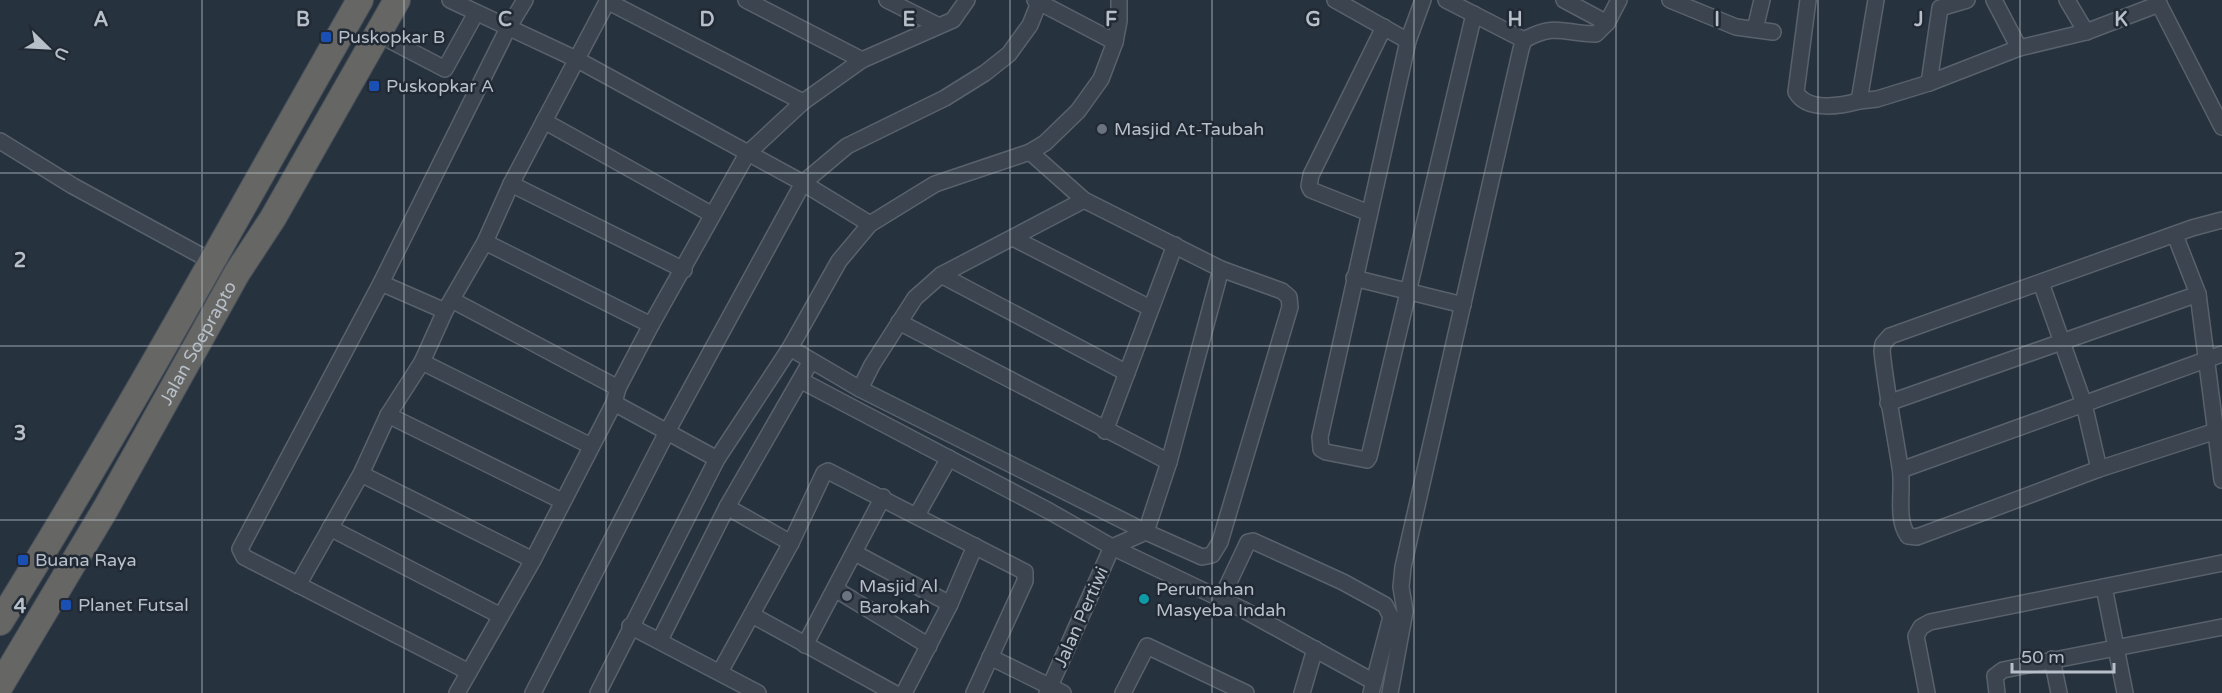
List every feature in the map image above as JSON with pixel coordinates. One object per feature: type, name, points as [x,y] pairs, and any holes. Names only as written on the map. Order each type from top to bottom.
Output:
[{"type":"highway","name":"Jalan Soeprapto","points":[[0,622],[7,597],[176,329],[211,261],[360,0]]},
{"type":"highway","name":"Jalan Soeprapto","points":[[0,686],[106,508],[199,341],[397,0]]},
{"type":"highway","points":[[176,329],[199,341]]},
{"type":"street","points":[[450,0],[576,59],[803,183],[870,224]]},
{"type":"street","points":[[469,672],[244,557],[240,549],[381,283],[508,28],[525,0]]},
{"type":"street","points":[[298,585],[361,474],[388,415],[422,362],[449,305],[485,242],[511,184],[607,0],[803,102]]},
{"type":"street","points":[[746,0],[862,60]]},
{"type":"street","points":[[887,0],[937,25]]},
{"type":"street","points":[[458,693],[533,560],[651,325],[684,270],[711,214],[747,153],[803,102],[862,60],[937,25],[953,20],[968,0]]},
{"type":"street","points":[[598,693],[630,626],[717,459],[790,348],[839,261],[870,224],[935,184],[1030,152],[1045,143],[1078,111],[1101,79],[1115,42],[1119,21],[1119,0]]},
{"type":"street","points":[[1335,0],[1408,41]]},
{"type":"street","points":[[1423,0],[1408,41],[1354,278],[1320,437],[1321,449],[1326,452],[1367,460],[1369,457],[1474,14]]},
{"type":"street","points":[[1446,0],[1524,40]]},
{"type":"street","points":[[1564,0],[1607,23]]},
{"type":"street","points":[[1389,693],[1405,611],[1401,587],[1403,567],[1524,40],[1542,30],[1558,28],[1596,34],[1607,23],[1619,0]]},
{"type":"street","points":[[1671,0],[1736,27],[1773,32]]},
{"type":"street","points":[[1755,28],[1762,0]]},
{"type":"street","points":[[1808,0],[1796,92],[1805,102],[1821,105],[1877,99],[1929,84],[2019,48],[2086,32],[2158,2],[2222,127]]},
{"type":"street","points":[[1859,101],[1876,0]]},
{"type":"street","points":[[1929,84],[1940,4],[1967,0]]},
{"type":"street","points":[[1994,0],[2019,48]]},
{"type":"street","points":[[2067,0],[2086,32]]},
{"type":"street","points":[[533,693],[667,432],[803,183],[847,146],[945,98],[986,73],[1009,54],[1030,25],[1039,1],[1115,42]]},
{"type":"street","points":[[378,34],[445,69],[476,13]]},
{"type":"street","points":[[1369,213],[1311,190],[1309,186],[1316,166],[1384,27]]},
{"type":"street","points":[[544,121],[711,214]]},
{"type":"street","points":[[0,141],[73,186],[211,261]]},
{"type":"street","points":[[790,348],[860,389],[1146,532],[1202,557],[1207,557],[1216,551],[1290,307],[1289,297],[1282,291],[1221,269],[1084,201],[1030,152]]},
{"type":"street","points":[[511,184],[684,270]]},
{"type":"street","points":[[860,389],[915,298],[941,275],[1084,201]]},
{"type":"street","points":[[2216,431],[2099,469],[1917,537],[1908,536],[1902,527],[1901,470],[1888,403],[1882,351],[1886,339],[2222,220]]},
{"type":"street","points":[[2175,236],[2198,294],[2222,480]]},
{"type":"street","points":[[1013,238],[1150,308]]},
{"type":"street","points":[[485,242],[651,325]]},
{"type":"street","points":[[1105,431],[1174,245]]},
{"type":"street","points":[[1112,547],[1146,532],[1169,462],[1221,269]]},
{"type":"street","points":[[941,275],[1127,373]]},
{"type":"street","points":[[1354,278],[1462,305]]},
{"type":"street","points":[[381,283],[449,305],[616,396],[667,432],[717,459]]},
{"type":"street","points":[[2041,283],[2064,341],[2084,404],[2099,469]]},
{"type":"street","points":[[1888,403],[2198,294]]},
{"type":"street","points":[[899,322],[1105,431],[1169,462]]},
{"type":"street","points":[[1901,470],[2222,354]]},
{"type":"street","points":[[660,640],[727,507],[802,381],[811,361]]},
{"type":"street","points":[[422,362],[591,446]]},
{"type":"street","points":[[802,381],[1112,547],[1221,599],[1315,649],[1372,687],[1391,617],[1389,609],[1343,582],[1250,541],[1221,599]]},
{"type":"street","points":[[388,415],[562,501]]},
{"type":"street","points":[[917,515],[949,458]]},
{"type":"street","points":[[720,672],[791,543],[824,473],[834,473],[1025,572],[1025,581],[974,693]]},
{"type":"street","points":[[361,474],[533,560]]},
{"type":"street","points":[[805,645],[883,497]]},
{"type":"street","points":[[727,507],[791,543]]},
{"type":"street","points":[[330,528],[501,616]]},
{"type":"street","points":[[904,693],[950,603],[975,546]]},
{"type":"street","name":"Jalan Pertiwi","points":[[1053,691],[1112,547]]},
{"type":"street","points":[[855,553],[950,603]]},
{"type":"street","points":[[1927,693],[1916,636],[1921,627],[1930,622],[2222,563]]},
{"type":"street","points":[[2104,587],[2125,693]]},
{"type":"street","points":[[835,589],[929,646]]},
{"type":"street","points":[[752,615],[894,693]]},
{"type":"street","points":[[630,626],[758,693]]},
{"type":"street","points":[[1997,693],[1995,680],[1998,672],[2115,646],[2222,627]]},
{"type":"street","points":[[1123,693],[1147,645],[1240,691]]},
{"type":"street","points":[[1302,693],[1315,649]]},
{"type":"street","points":[[990,657],[1053,691]]},
{"type":"street","points":[[2052,659],[2060,693]]},
{"type":"place","name":"Puskopkar B","points":[[326,37]]},
{"type":"place","name":"Puskopkar A","points":[[374,86]]},
{"type":"place","name":"Masjid At-Taubah","points":[[1102,129]]},
{"type":"place","name":"Buana Raya","points":[[23,560]]},
{"type":"place","name":"Masjid Al Barokah","points":[[847,596]]},
{"type":"place","name":"Perumahan Masyeba Indah","points":[[1144,599]]},
{"type":"place","name":"Planet Futsal","points":[[66,605]]}]
